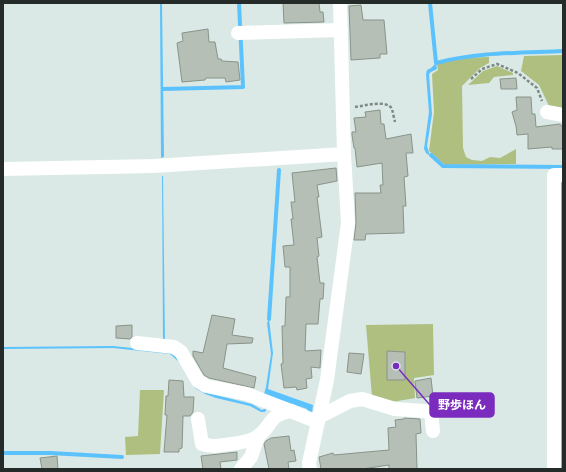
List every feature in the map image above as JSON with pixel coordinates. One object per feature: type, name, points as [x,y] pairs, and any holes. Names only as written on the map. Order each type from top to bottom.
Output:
[{"type":"street","points":[[310,469],[309,463],[327,380],[348,223],[344,154],[340,3]]},
{"type":"street","points":[[238,33],[341,30]]},
{"type":"street","points":[[548,112],[563,115]]},
{"type":"street","points":[[3,169],[154,166],[344,154]]},
{"type":"street","points":[[554,469],[554,175],[563,175]]},
{"type":"street","points":[[137,343],[174,348],[181,352],[198,381],[206,386],[247,394],[291,411],[318,419],[350,401],[362,399],[395,409],[431,412],[433,431]]},
{"type":"street","points":[[198,419],[202,444],[213,446],[252,440],[267,427],[273,418],[280,413],[291,411]]},
{"type":"street","points":[[241,469],[251,457],[258,436]]},
{"type":"path","points":[[471,79],[482,68],[497,64],[518,73],[537,88],[548,112]]},
{"type":"path","points":[[343,108],[382,103],[388,104],[392,108],[395,122]]},
{"type":"green space","points":[[563,55],[563,111],[550,108],[539,85],[521,71],[524,56]]},
{"type":"green space","points":[[489,57],[489,63],[480,68],[462,86],[463,148],[466,157],[472,160],[482,161],[490,157],[500,158],[516,149],[516,164],[445,165],[429,151],[434,112],[432,74],[438,70],[437,64],[461,58]]},
{"type":"green space","points":[[497,66],[513,73],[513,75],[494,77],[489,83],[468,85],[483,71]]},
{"type":"green space","points":[[433,324],[434,375],[414,378],[415,398],[392,402],[372,397],[366,325]]},
{"type":"green space","points":[[140,390],[164,390],[160,454],[126,455],[125,437],[138,436]]},
{"type":"water","points":[[160,3],[162,3],[164,157],[161,158]]},
{"type":"water","points":[[436,63],[437,69],[429,74],[432,114],[427,146],[430,156],[424,149],[429,112],[426,74],[427,70]]},
{"type":"water","points":[[163,176],[165,342],[163,342]]},
{"type":"water","points":[[269,319],[273,353],[268,389],[313,405],[312,414],[308,413],[307,409],[264,394],[271,354],[267,323]]},
{"type":"water","points":[[113,346],[170,352],[208,393],[252,404],[262,410],[267,408],[265,412],[261,412],[250,406],[205,394],[195,388],[179,362],[170,354],[113,348],[3,349],[3,347]]},
{"type":"building","points":[[283,3],[319,3],[320,12],[323,12],[324,22],[284,23]]},
{"type":"building","points":[[361,5],[363,20],[384,20],[387,54],[380,54],[380,58],[351,60],[349,6]]},
{"type":"building","points":[[208,29],[209,42],[215,42],[218,59],[221,59],[222,61],[238,62],[240,80],[226,82],[225,78],[206,78],[205,80],[182,82],[177,43],[183,41],[182,33]]},
{"type":"building","points":[[516,78],[517,89],[501,89],[500,79]]},
{"type":"building","points":[[516,97],[531,97],[532,114],[535,114],[536,127],[560,124],[563,128],[563,149],[552,149],[552,147],[528,149],[528,134],[517,135],[512,112],[517,110]]},
{"type":"building","points":[[380,110],[381,124],[384,124],[386,139],[411,134],[413,153],[406,153],[408,176],[404,177],[406,206],[403,206],[404,233],[366,234],[365,240],[354,240],[356,223],[355,193],[381,193],[380,185],[383,185],[382,163],[357,167],[352,135],[352,132],[356,132],[354,118],[366,117],[365,112]]},
{"type":"building","points":[[336,168],[337,181],[317,185],[322,237],[317,238],[319,256],[317,257],[320,283],[324,283],[323,299],[320,299],[318,324],[306,324],[305,351],[321,350],[320,368],[311,367],[312,378],[306,379],[307,388],[297,390],[296,387],[284,388],[281,364],[283,363],[282,326],[285,326],[286,297],[290,297],[290,267],[285,267],[283,246],[294,245],[291,219],[293,219],[291,202],[295,202],[292,173]]},
{"type":"building","points":[[212,315],[235,319],[232,335],[253,338],[252,343],[227,344],[223,368],[256,377],[254,388],[209,378],[204,375],[193,356],[193,351],[203,353]]},
{"type":"building","points":[[132,325],[132,337],[130,339],[116,338],[116,326]]},
{"type":"building","points":[[387,351],[405,352],[405,380],[387,380]]},
{"type":"building","points":[[349,353],[364,354],[361,374],[347,372]]},
{"type":"building","points":[[431,378],[433,396],[417,398],[415,381]]},
{"type":"building","points":[[169,380],[183,381],[184,397],[194,397],[193,412],[190,416],[183,416],[182,448],[179,449],[179,452],[164,452],[167,415],[165,415],[166,396],[168,396]]},
{"type":"building","points":[[404,418],[420,419],[421,433],[416,434],[417,469],[389,469],[389,465],[362,469],[321,469],[319,457],[333,453],[334,455],[389,450],[388,428],[396,427],[395,420]]},
{"type":"building","points":[[289,436],[291,451],[294,450],[296,461],[288,462],[289,469],[269,469],[264,444],[271,438]]},
{"type":"building","points":[[237,452],[237,460],[220,462],[221,469],[203,469],[201,456]]},
{"type":"building","points":[[57,456],[58,469],[42,469],[40,458]]},
{"type":"waterway","points":[[163,89],[243,87],[239,3]]},
{"type":"waterway","points":[[430,3],[436,63],[452,59],[483,55],[563,51]]},
{"type":"waterway","points":[[431,155],[443,166],[563,167]]},
{"type":"waterway","points":[[269,319],[279,170]]},
{"type":"waterway","points":[[561,184],[562,469]]},
{"type":"waterway","points":[[3,453],[50,453],[122,457]]},
{"type":"place","name":"野歩ほん","points":[[396,366]]}]
